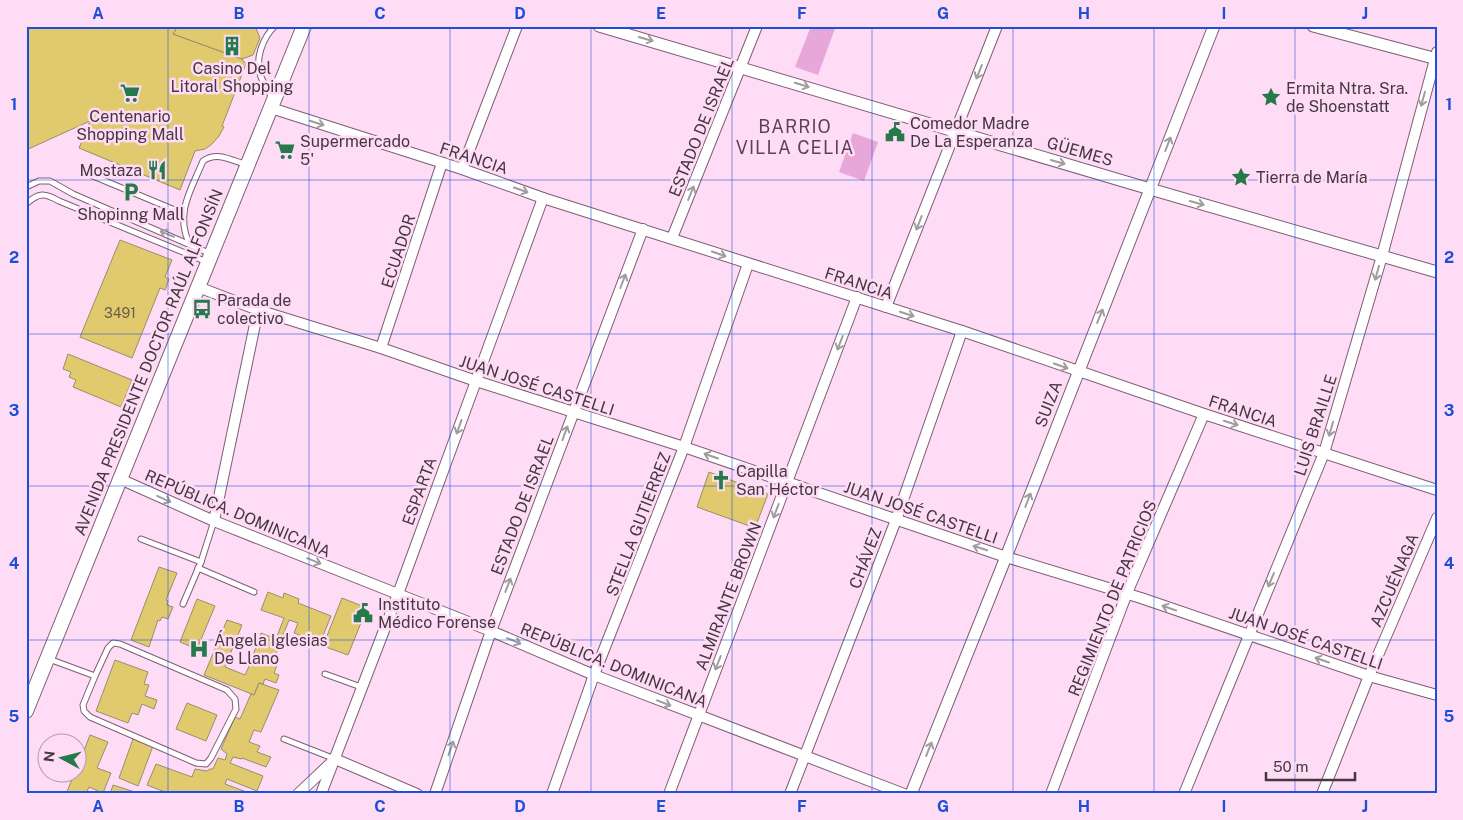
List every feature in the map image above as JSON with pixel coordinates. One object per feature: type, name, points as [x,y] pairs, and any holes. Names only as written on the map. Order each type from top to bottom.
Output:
[{"type":"main road","name":"AVENIDA PRESIDENTE DOCTOR RAÚL ALFONSÍN","points":[[26,710],[304,26]]},
{"type":"street","points":[[462,169],[517,26]]},
{"type":"street","name":"GÜEMES","points":[[599,26],[1437,272]]},
{"type":"street","name":"ESTADO DE ISRAEL","points":[[672,238],[757,26]]},
{"type":"street","points":[[886,307],[997,26]]},
{"type":"street","name":"SUIZA","points":[[910,794],[1006,557],[1214,26]]},
{"type":"street","points":[[1313,26],[1344,30],[1436,56]]},
{"type":"street","name":"LUIS BRAILLE","points":[[1184,794],[1324,453],[1382,256],[1436,56]]},
{"type":"street","name":"FRANCIA","points":[[272,104],[543,198],[962,331],[1078,372],[1437,490]]},
{"type":"street","name":"ECUADOR","points":[[381,348],[442,163]]},
{"type":"street","name":"ESPARTA","points":[[321,794],[360,688],[398,594],[543,198]]},
{"type":"street","name":"ESTADO DE ISRAEL","points":[[435,794],[491,630],[643,229]]},
{"type":"street","name":"STELLA GUTIERREZ","points":[[552,794],[594,675],[684,447],[748,264]]},
{"type":"street","name":"JUAN JOSÉ CASTELLI","points":[[198,287],[258,310],[381,348],[476,382],[572,413],[684,447],[1006,557],[1127,594],[1369,676],[1437,696]]},
{"type":"street","name":"ALMIRANTE BROWN","points":[[670,794],[857,297]]},
{"type":"street","points":[[214,521],[258,310]]},
{"type":"street","name":"CHÁVEZ","points":[[790,794],[896,520],[962,331]]},
{"type":"street","name":"REGIMIENTO DE PATRICIOS","points":[[1051,794],[1127,594],[1204,414]]},
{"type":"street","name":"REPÚBLICA. DOMINICANA","points":[[120,479],[214,521],[491,630],[594,675],[904,794]]},
{"type":"street","name":"AZCUÉNAGA","points":[[1322,794],[1369,676],[1437,518]]},
{"type":"street","points":[[298,794],[335,759],[418,794]]},
{"type":"lane","points":[[272,104],[258,67],[263,44],[275,26]]},
{"type":"lane","points":[[189,243],[184,233],[182,213],[203,161],[210,156],[217,155],[247,165]]},
{"type":"lane","points":[[93,176],[182,213]]},
{"type":"lane","points":[[26,188],[39,181],[50,182],[73,194],[189,243],[210,258]]},
{"type":"lane","points":[[26,204],[38,195],[48,194],[68,204],[210,258]]},
{"type":"lane","points":[[183,604],[214,521]]},
{"type":"lane","points":[[141,539],[200,562]]},
{"type":"lane","points":[[198,568],[254,592]]},
{"type":"lane","points":[[113,643],[120,644],[227,690],[235,699],[236,709],[211,758],[206,764],[196,763],[90,717],[84,711],[83,704],[95,676],[108,648],[113,643]]},
{"type":"lane","points":[[47,658],[95,676]]},
{"type":"lane","points":[[325,674],[360,688]]},
{"type":"lane","points":[[284,739],[335,759]]},
{"type":"shaded area","points":[[811,26],[836,26],[818,75],[795,67]]},
{"type":"shaded area","points":[[853,133],[878,142],[864,181],[839,172]]},
{"type":"building","name":"Centenario Shopping Mall","points":[[26,26],[178,26],[173,34],[242,59],[246,64],[222,126],[224,127],[212,144],[205,149],[195,151],[180,190],[79,148],[90,121],[26,150]]},
{"type":"building","name":"Casino Del Litoral Shopping","points":[[178,26],[255,26],[260,38],[253,55],[242,59],[173,34]]},
{"type":"building","points":[[120,240],[172,260],[165,277],[169,279],[165,290],[160,288],[132,358],[80,337]]},
{"type":"building","points":[[68,354],[132,380],[121,407],[73,387],[76,380],[69,377],[71,372],[63,369]]},
{"type":"building","name":"Capilla San Héctor","points":[[709,472],[768,494],[755,528],[697,507]]},
{"type":"building","points":[[159,567],[177,573],[166,600],[168,601],[167,605],[173,607],[168,619],[162,617],[160,621],[158,620],[149,647],[131,640]]},
{"type":"building","points":[[268,592],[283,598],[284,593],[299,599],[298,603],[331,616],[320,643],[294,633],[298,623],[289,620],[272,663],[277,665],[274,673],[279,675],[276,683],[265,679],[263,684],[259,683],[254,695],[204,675],[227,620],[242,625],[225,667],[245,675],[251,662],[254,661],[255,656],[253,655],[261,633],[276,639],[284,618],[261,610]]},
{"type":"building","name":"Instituto Médico Forense","points":[[342,598],[367,608],[348,655],[323,646]]},
{"type":"building","points":[[197,599],[215,606],[197,649],[180,642]]},
{"type":"building","points":[[115,660],[148,672],[144,684],[149,685],[145,696],[157,700],[154,709],[142,704],[138,715],[132,713],[128,723],[96,711]]},
{"type":"building","points":[[259,683],[279,690],[261,732],[254,730],[249,742],[260,746],[257,752],[271,757],[266,767],[242,758],[233,757],[230,763],[263,776],[257,791],[227,779],[225,784],[252,794],[170,794],[147,785],[156,764],[192,777],[195,769],[207,771],[213,769],[218,758],[225,760],[227,754],[221,749],[235,717],[240,719],[251,694],[254,695]]},
{"type":"building","points":[[187,703],[217,715],[206,741],[176,729]]},
{"type":"building","points":[[90,735],[108,742],[97,768],[111,773],[103,793],[89,787],[86,794],[66,794],[71,782],[88,782],[88,740]]},
{"type":"building","points":[[133,739],[153,746],[138,786],[119,778]]},
{"type":"building","points":[[113,785],[138,793],[110,794]]},
{"type":"place","name":"Casino Del Litoral Shopping","points":[[232,46]]},
{"type":"place","name":"Centenario Shopping Mall","points":[[130,93]]},
{"type":"place","name":"Ermita Ntra. Sra. de Shoenstatt","points":[[1271,97]]},
{"type":"place","name":"Comedor Madre De La Esperanza","points":[[895,132]]},
{"type":"place","name":"Supermercado 5'","points":[[285,150]]},
{"type":"place","name":"Mostaza","points":[[157,170]]},
{"type":"place","name":"Tierra de María","points":[[1241,177]]},
{"type":"place","name":"Shopinng Mall","points":[[131,192]]},
{"type":"place","name":"Parada de colectivo","points":[[202,309]]},
{"type":"place","name":"Capilla San Héctor","points":[[721,480]]},
{"type":"place","name":"Instituto Médico Forense","points":[[363,613]]},
{"type":"place","name":"Ángela Iglesias De Llano","points":[[199,649]]},
{"type":"district","name":"BARRIO VILLA CELIA","points":[[795,137]]}]
